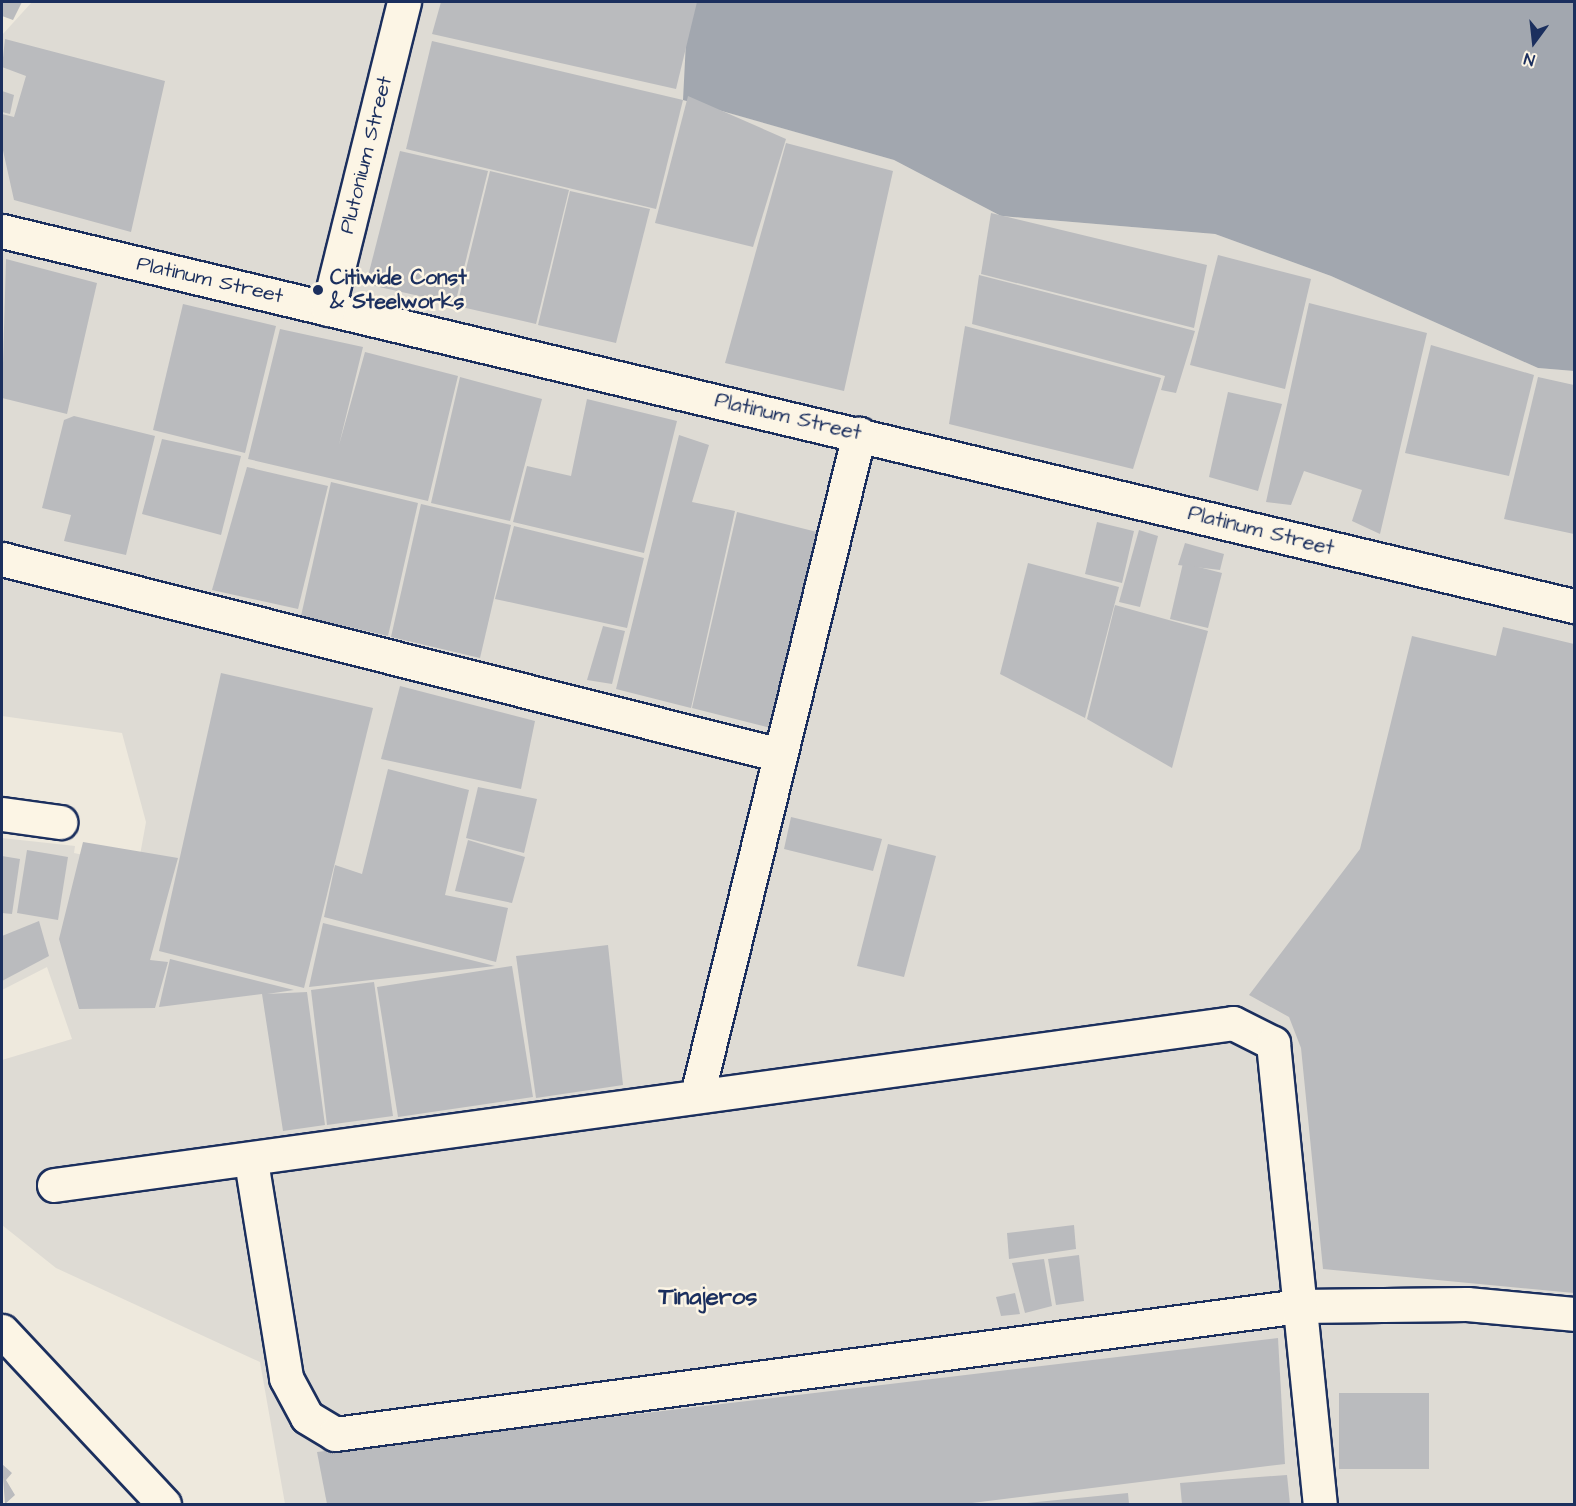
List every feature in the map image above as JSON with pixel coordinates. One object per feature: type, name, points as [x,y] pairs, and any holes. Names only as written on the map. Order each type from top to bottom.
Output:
[{"type":"street","name":"Plutonium Street","points":[[328,309],[404,2]]},
{"type":"street","name":"Platinum Street","points":[[2,231],[1575,606]]},
{"type":"street","points":[[697,1095],[859,434]]},
{"type":"street","points":[[2,559],[780,755]]},
{"type":"street","points":[[2,814],[60,822]]},
{"type":"street","points":[[54,1185],[251,1161],[697,1095],[1233,1023],[1273,1043],[1320,1504]]},
{"type":"street","points":[[251,1161],[286,1378],[307,1417],[334,1434],[1299,1306],[1467,1304],[1575,1314]]},
{"type":"street","points":[[2,1331],[164,1504]]},
{"type":"shaded area","points":[[32,2],[688,2],[684,100],[894,160],[1001,216],[1215,234],[1331,276],[1538,368],[1574,371],[1574,1504],[285,1504],[260,1362],[56,1268],[2,1225],[2,1060],[72,1039],[47,967],[2,990],[2,838],[75,846],[74,853],[138,866],[146,822],[122,733],[2,716],[2,35]]},
{"type":"shaded area","points":[[688,2],[1574,2],[1574,371],[1538,368],[1331,276],[1215,234],[1001,216],[894,160],[683,100]]},
{"type":"building","points":[[2,2],[22,2],[13,20],[2,16]]},
{"type":"building","points":[[441,2],[697,2],[676,89],[432,34]]},
{"type":"building","points":[[5,39],[165,81],[131,232],[14,200],[2,146],[2,114],[14,117],[26,76],[2,67]]},
{"type":"building","points":[[432,41],[683,100],[656,209],[406,149]]},
{"type":"building","points":[[2,91],[14,95],[10,114],[2,112]]},
{"type":"building","points":[[688,96],[786,139],[753,247],[655,223]]},
{"type":"building","points":[[786,143],[893,171],[844,391],[725,363]]},
{"type":"building","points":[[400,151],[488,171],[455,304],[366,284]]},
{"type":"building","points":[[490,171],[569,190],[536,324],[457,306]]},
{"type":"building","points":[[570,191],[650,209],[616,343],[538,325]]},
{"type":"building","points":[[991,213],[1207,265],[1194,328],[981,274]]},
{"type":"building","points":[[1218,255],[1311,279],[1285,389],[1190,365]]},
{"type":"building","points":[[6,259],[97,283],[67,414],[2,398]]},
{"type":"building","points":[[979,275],[1195,331],[1176,393],[1161,390],[1165,376],[972,324]]},
{"type":"building","points":[[1309,303],[1427,333],[1380,534],[1352,521],[1362,490],[1304,471],[1291,505],[1266,502]]},
{"type":"building","points":[[183,304],[276,326],[245,453],[153,430]]},
{"type":"building","points":[[965,326],[1161,378],[1133,469],[949,424]]},
{"type":"building","points":[[280,329],[363,347],[339,445],[365,352],[458,376],[428,501],[248,459]]},
{"type":"building","points":[[1431,345],[1534,375],[1509,476],[1405,453]]},
{"type":"building","points":[[460,377],[542,399],[510,521],[431,503]]},
{"type":"building","points":[[1538,377],[1574,385],[1574,534],[1504,519]]},
{"type":"building","points":[[1228,392],[1282,404],[1258,491],[1209,477]]},
{"type":"building","points":[[587,399],[677,421],[644,553],[513,522],[527,466],[571,476]]},
{"type":"building","points":[[74,416],[155,436],[126,555],[64,541],[71,515],[42,508],[64,420]]},
{"type":"building","points":[[679,435],[709,445],[692,502],[735,511],[691,708],[616,689]]},
{"type":"building","points":[[162,439],[241,456],[221,535],[142,514]]},
{"type":"building","points":[[247,467],[328,486],[298,609],[212,590]]},
{"type":"building","points":[[331,482],[418,503],[388,636],[301,616]]},
{"type":"building","points":[[421,504],[511,525],[480,658],[391,637]]},
{"type":"building","points":[[737,512],[817,532],[771,728],[692,708]]},
{"type":"building","points":[[1097,522],[1134,531],[1122,583],[1085,574]]},
{"type":"building","points":[[514,526],[644,558],[627,628],[495,599]]},
{"type":"building","points":[[1139,530],[1158,536],[1140,607],[1119,602]]},
{"type":"building","points":[[1185,543],[1224,554],[1220,570],[1178,565]]},
{"type":"building","points":[[1028,563],[1119,587],[1085,718],[1000,674]]},
{"type":"building","points":[[1183,563],[1222,573],[1208,628],[1170,619]]},
{"type":"building","points":[[1115,605],[1208,631],[1172,768],[1087,719]]},
{"type":"building","points":[[603,626],[625,631],[612,684],[587,680]]},
{"type":"building","points":[[1503,627],[1574,644],[1574,1293],[1323,1269],[1301,1048],[1289,1017],[1249,995],[1360,849],[1412,636],[1496,656]]},
{"type":"building","points":[[221,673],[373,708],[304,988],[159,951]]},
{"type":"building","points":[[400,686],[535,721],[521,789],[381,759]]},
{"type":"building","points":[[388,769],[469,790],[445,895],[508,908],[496,962],[324,917],[335,865],[362,874]]},
{"type":"building","points":[[478,787],[537,799],[524,853],[466,838]]},
{"type":"building","points":[[791,817],[882,839],[873,871],[784,849]]},
{"type":"building","points":[[468,840],[525,857],[512,903],[455,891]]},
{"type":"building","points":[[83,842],[178,858],[150,960],[168,962],[155,1008],[79,1009],[59,939]]},
{"type":"building","points":[[888,844],[936,856],[904,977],[857,966]]},
{"type":"building","points":[[27,850],[68,857],[58,920],[17,913]]},
{"type":"building","points":[[2,856],[20,859],[12,914],[2,913]]},
{"type":"building","points":[[39,921],[49,956],[2,981],[2,936]]},
{"type":"building","points":[[323,923],[495,966],[309,987]]},
{"type":"building","points":[[608,945],[623,1085],[536,1098],[516,956]]},
{"type":"building","points":[[170,959],[294,990],[267,994],[307,992],[325,1125],[283,1131],[262,994],[159,1007]]},
{"type":"building","points":[[512,966],[533,1097],[398,1117],[377,987]]},
{"type":"building","points":[[374,982],[393,1116],[327,1125],[311,990]]},
{"type":"building","points":[[1074,1225],[1076,1249],[1009,1259],[1007,1233]]},
{"type":"building","points":[[1079,1255],[1084,1301],[1056,1305],[1048,1259]]},
{"type":"building","points":[[1044,1259],[1052,1306],[1025,1313],[1012,1263]]},
{"type":"building","points":[[1015,1293],[1020,1314],[1001,1316],[996,1297]]},
{"type":"building","points":[[1278,1338],[1285,1464],[964,1504],[327,1504],[317,1452]]},
{"type":"building","points":[[1339,1393],[1429,1393],[1429,1469],[1339,1469]]},
{"type":"building","points":[[2,1464],[12,1473],[6,1480],[15,1495],[5,1504]]},
{"type":"building","points":[[1287,1475],[1290,1504],[1182,1504],[1180,1483]]},
{"type":"building","points":[[1128,1493],[1129,1504],[1027,1504],[1027,1503]]},
{"type":"place","name":"Citiwide Const & Steelworks","points":[[318,290]]},
{"type":"district","name":"Tinajeros","points":[[708,1298]]}]
